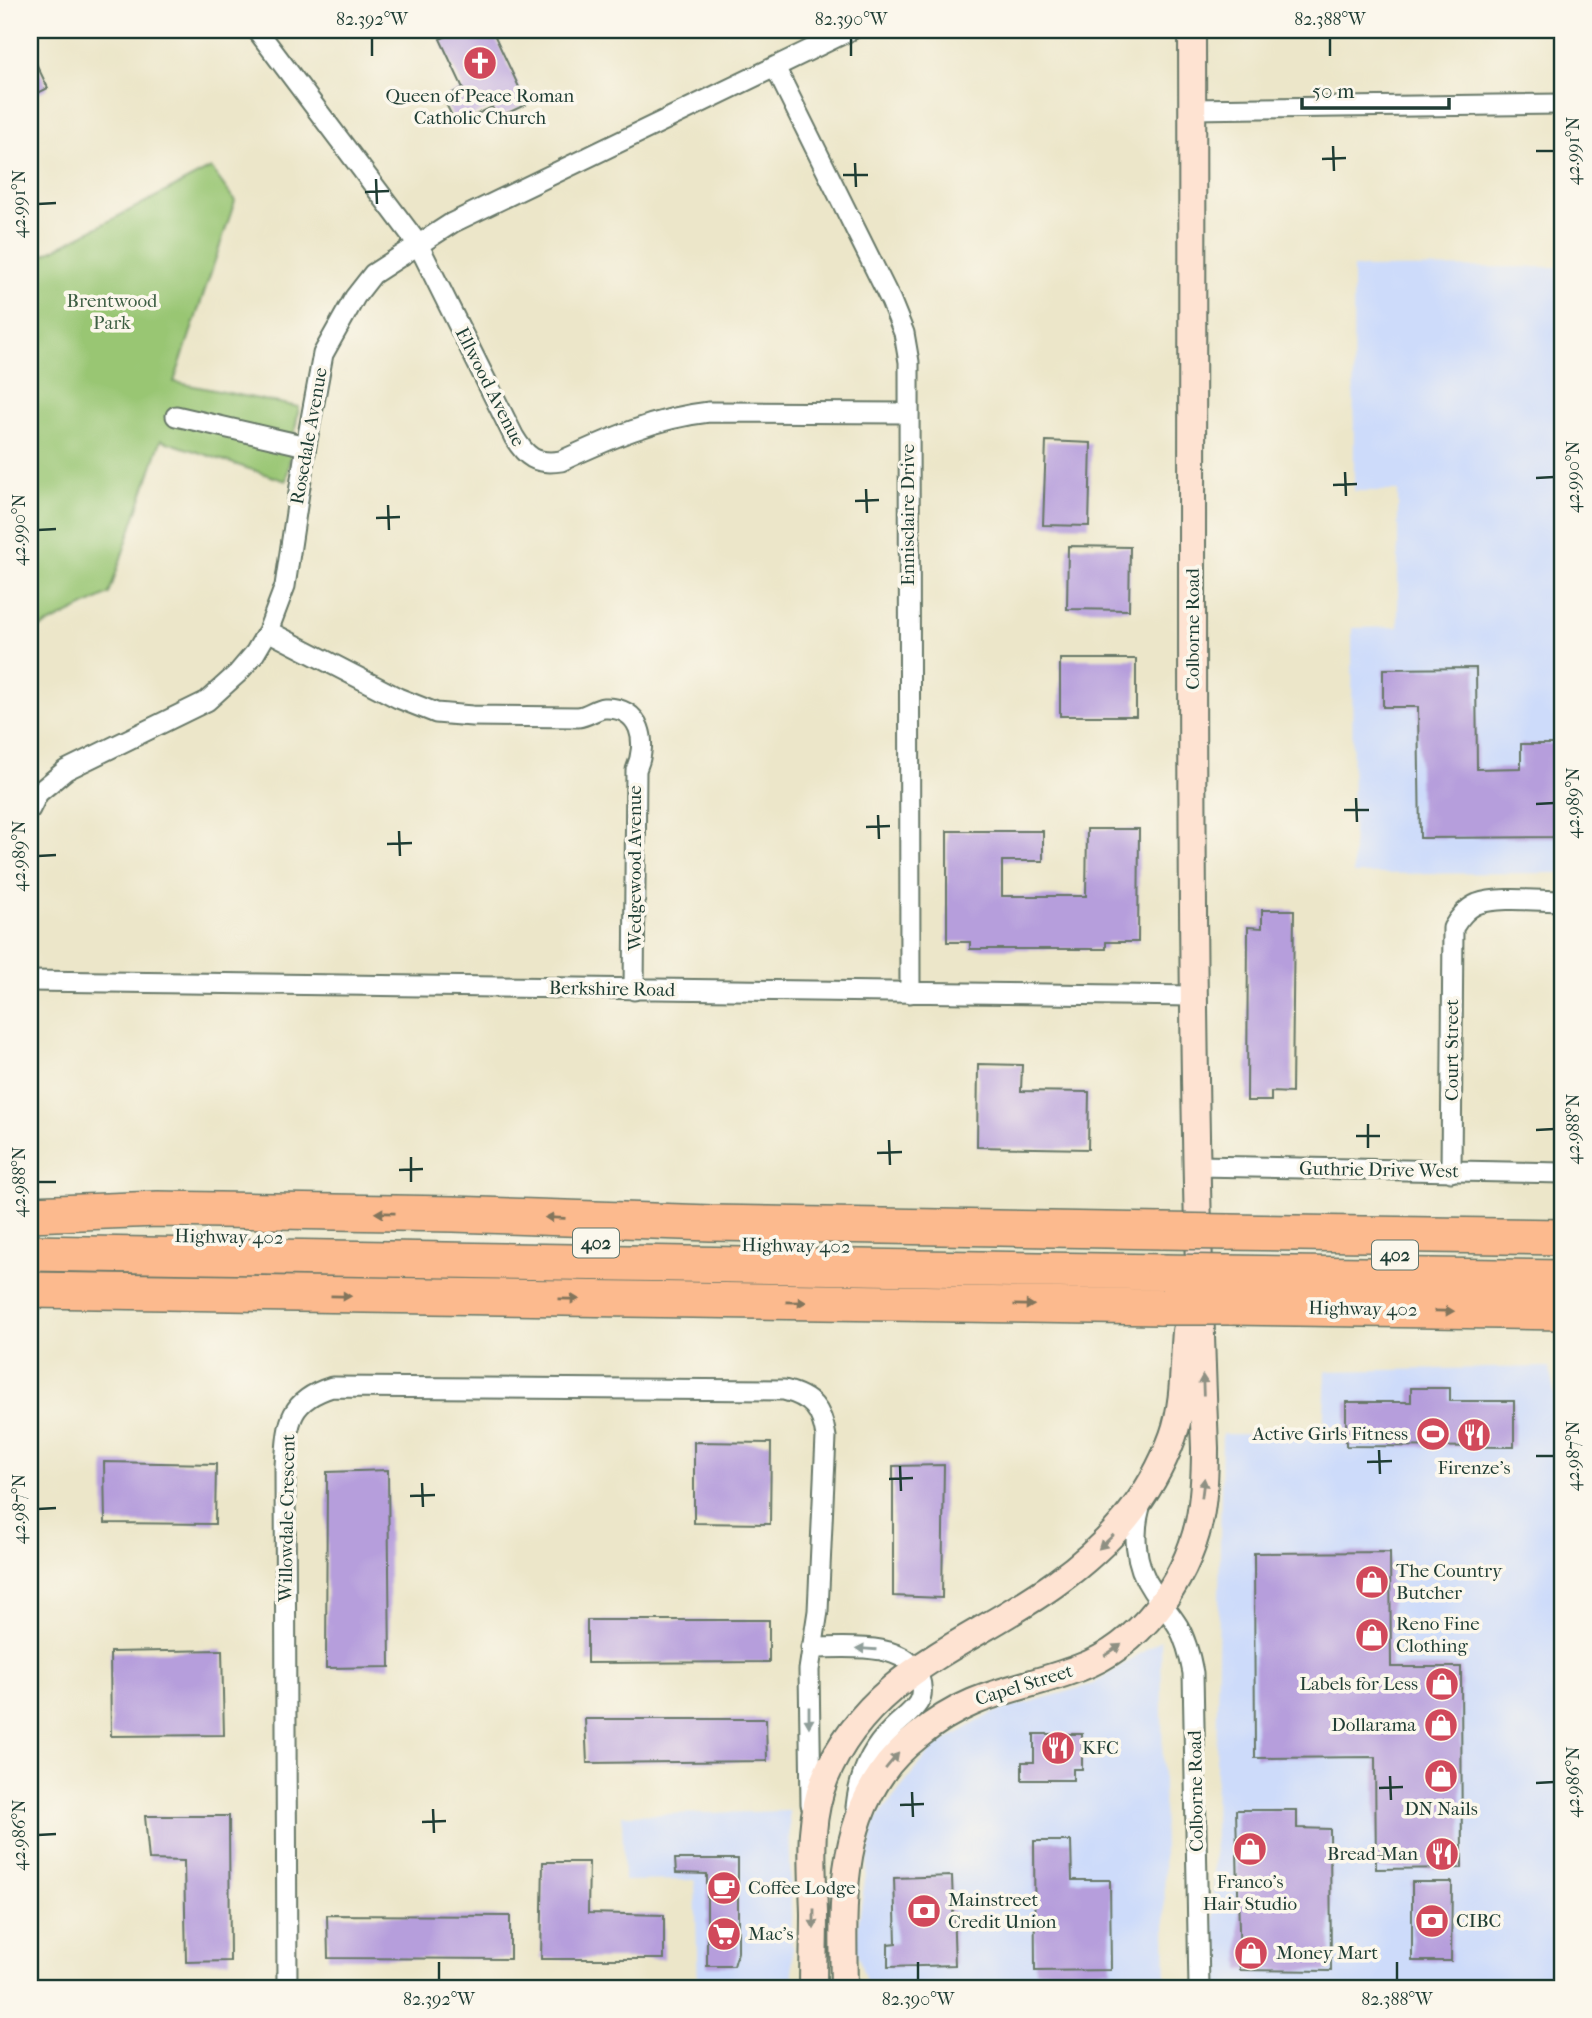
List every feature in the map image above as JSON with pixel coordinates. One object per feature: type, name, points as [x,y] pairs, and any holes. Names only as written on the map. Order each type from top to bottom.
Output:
[{"type":"highway","points":[[30,1200],[158,1209],[440,1214],[725,1224],[1163,1251]]},
{"type":"highway","points":[[30,1214],[158,1209]]},
{"type":"highway","name":"Highway 402","points":[[30,1234],[1163,1251],[1220,1246],[1562,1257]]},
{"type":"highway","points":[[1220,1246],[1562,1237]]},
{"type":"highway","points":[[1220,1246],[1562,1278]]},
{"type":"highway","points":[[30,1253],[1163,1251]]},
{"type":"highway","name":"Highway 402","points":[[30,1290],[1562,1312]]},
{"type":"highway","points":[[30,1307],[273,1295]]},
{"type":"street","name":"Ellwood Avenue","points":[[257,30],[418,244],[514,436],[528,457],[538,461],[561,461],[643,425],[690,414],[908,413]]},
{"type":"street","name":"Rosedale Avenue","points":[[30,809],[38,793],[66,770],[207,701],[254,653],[268,631],[285,586],[323,354],[355,297],[373,274],[452,223],[851,30]]},
{"type":"street","name":"Colborne Road","points":[[1161,1603],[1188,1555],[1199,1522],[1205,1483],[1220,1246],[1197,1166],[1193,996],[1192,30]]},
{"type":"street","name":"Ennisclaire Drive","points":[[775,67],[898,318],[909,362],[910,993]]},
{"type":"street","points":[[1192,109],[1562,104]]},
{"type":"street","points":[[176,416],[306,446]]},
{"type":"street","name":"Wedgewood Avenue","points":[[268,631],[398,698],[436,713],[587,717],[598,709],[607,708],[633,719],[643,744],[636,770],[634,990]]},
{"type":"street","name":"Court Street","points":[[1451,1172],[1453,928],[1475,905],[1495,901],[1562,901]]},
{"type":"street","name":"Berkshire Road","points":[[30,981],[1193,996]]},
{"type":"street","name":"Guthrie Drive West","points":[[1197,1166],[1562,1173]]},
{"type":"street","name":"Colborne Road","points":[[1199,1988],[1194,1673],[1185,1640],[1147,1582],[1138,1559],[1137,1521],[1146,1488],[1172,1437],[1179,1414],[1220,1246]]},
{"type":"street","name":"Willowdale Crescent","points":[[286,1988],[285,1466],[290,1419],[298,1406],[312,1393],[332,1388],[784,1390],[802,1394],[823,1416],[826,1437],[818,1611],[811,1648]]},
{"type":"street","points":[[812,1826],[825,1779],[844,1744],[863,1718],[916,1669],[1030,1600],[1078,1566],[1119,1530],[1135,1510],[1146,1488]]},
{"type":"street","points":[[1188,1555],[1176,1603],[1189,1639],[1194,1673]]},
{"type":"street","name":"Capel Street","points":[[852,1843],[861,1813],[882,1773],[899,1752],[938,1719],[959,1706],[984,1696],[1063,1674],[1100,1659],[1136,1633],[1161,1603]]},
{"type":"street","points":[[813,1988],[809,1737],[811,1648],[861,1648],[896,1653],[916,1669]]},
{"type":"street","name":"Capel Street","points":[[844,1988],[845,1881],[857,1798],[869,1759],[878,1743],[917,1705],[921,1695],[921,1683],[916,1669]]},
{"type":"shaded area","points":[[1562,267],[1562,873],[1353,874],[1352,628],[1398,627],[1398,491],[1354,491],[1353,268]]},
{"type":"shaded area","points":[[1549,1367],[1557,1407],[1562,1407],[1562,1984],[1212,1988],[1222,1434],[1323,1435],[1326,1371]]},
{"type":"shaded area","points":[[1161,1640],[1166,1988],[868,1988],[855,1945],[874,1822],[933,1748],[992,1713],[1093,1684]]},
{"type":"shaded area","points":[[789,1811],[793,1988],[698,1988],[695,1880],[624,1881],[622,1815]]},
{"type":"green space","name":"Brentwood Park","points":[[211,168],[235,201],[174,382],[299,407],[286,481],[161,440],[109,594],[30,633],[30,262]]},
{"type":"building","name":"Queen of Peace Roman Catholic Church","points":[[459,30],[492,30],[527,104],[497,118],[492,107],[456,124],[443,98],[463,88],[440,39]]},
{"type":"building","points":[[30,51],[48,88],[30,97]]},
{"type":"building","points":[[1046,441],[1091,443],[1089,526],[1043,525]]},
{"type":"building","points":[[1068,546],[1130,547],[1129,610],[1067,609]]},
{"type":"building","points":[[1060,659],[1136,659],[1136,716],[1060,716]]},
{"type":"building","points":[[1556,667],[1562,667],[1562,837],[1420,838],[1418,707],[1383,707],[1383,669],[1476,668],[1477,769],[1521,768],[1521,744],[1556,744]]},
{"type":"building","points":[[1087,829],[1139,829],[1138,942],[1106,942],[1106,949],[970,949],[970,942],[947,942],[947,831],[1043,831],[1043,861],[1002,861],[1002,896],[1086,896]]},
{"type":"building","points":[[1262,910],[1294,910],[1292,1093],[1271,1092],[1271,1101],[1247,1101],[1248,927],[1262,928]]},
{"type":"building","points":[[978,1064],[1022,1065],[1021,1091],[1089,1092],[1088,1149],[977,1147]]},
{"type":"building","points":[[1411,1388],[1450,1388],[1450,1401],[1514,1401],[1514,1447],[1346,1446],[1346,1402],[1411,1402]]},
{"type":"building","points":[[694,1442],[771,1443],[770,1524],[694,1523]]},
{"type":"building","points":[[104,1462],[216,1464],[215,1524],[105,1523]]},
{"type":"building","points":[[944,1465],[942,1598],[893,1596],[893,1466]]},
{"type":"building","points":[[388,1470],[390,1667],[326,1668],[327,1472]]},
{"type":"building","points":[[1390,1552],[1391,1667],[1461,1667],[1462,1868],[1376,1869],[1375,1757],[1255,1758],[1254,1553]]},
{"type":"building","points":[[587,1620],[769,1620],[769,1662],[587,1663]]},
{"type":"building","points":[[222,1650],[224,1735],[111,1736],[110,1652]]},
{"type":"building","points":[[585,1719],[766,1719],[767,1761],[587,1763]]},
{"type":"building","name":"KFC","points":[[1034,1734],[1082,1734],[1082,1769],[1073,1769],[1073,1780],[1022,1780],[1022,1762],[1034,1762]]},
{"type":"building","points":[[1236,1810],[1297,1810],[1297,1828],[1330,1829],[1331,1971],[1240,1970]]},
{"type":"building","points":[[145,1816],[229,1816],[230,1961],[186,1962],[184,1861],[149,1860]]},
{"type":"building","points":[[1034,1841],[1071,1841],[1072,1880],[1110,1880],[1111,1970],[1035,1971]]},
{"type":"building","points":[[675,1859],[738,1859],[738,1952],[734,1966],[707,1966],[707,1874],[676,1873]]},
{"type":"building","points":[[543,1862],[589,1862],[588,1913],[664,1915],[664,1959],[541,1959]]},
{"type":"building","name":"Mainstreet Credit Union","points":[[952,1876],[955,1965],[888,1967],[888,1944],[896,1943],[894,1878]]},
{"type":"building","name":"CIBC","points":[[1412,1882],[1452,1882],[1451,1961],[1412,1961]]},
{"type":"building","points":[[327,1915],[510,1916],[510,1959],[328,1958]]},
{"type":"place","name":"Queen of Peace Roman Catholic Church","points":[[480,63]]},
{"type":"place","name":"Active Girls Fitness","points":[[1433,1434]]},
{"type":"place","name":"Firenze's","points":[[1474,1435]]},
{"type":"place","name":"The Country Butcher","points":[[1372,1582]]},
{"type":"place","name":"Reno Fine Clothing","points":[[1372,1635]]},
{"type":"place","name":"Labels for Less","points":[[1442,1684]]},
{"type":"place","name":"Dollarama","points":[[1441,1725]]},
{"type":"place","name":"KFC","points":[[1058,1748]]},
{"type":"place","name":"DN Nails","points":[[1441,1776]]},
{"type":"place","name":"Franco's Hair Studio","points":[[1250,1849]]},
{"type":"place","name":"Bread-Man","points":[[1442,1854]]},
{"type":"place","name":"Coffee Lodge","points":[[724,1888]]},
{"type":"place","name":"Mainstreet Credit Union","points":[[924,1911]]},
{"type":"place","name":"CIBC","points":[[1432,1921]]},
{"type":"place","name":"Mac's","points":[[724,1934]]},
{"type":"place","name":"Money Mart","points":[[1251,1953]]}]
